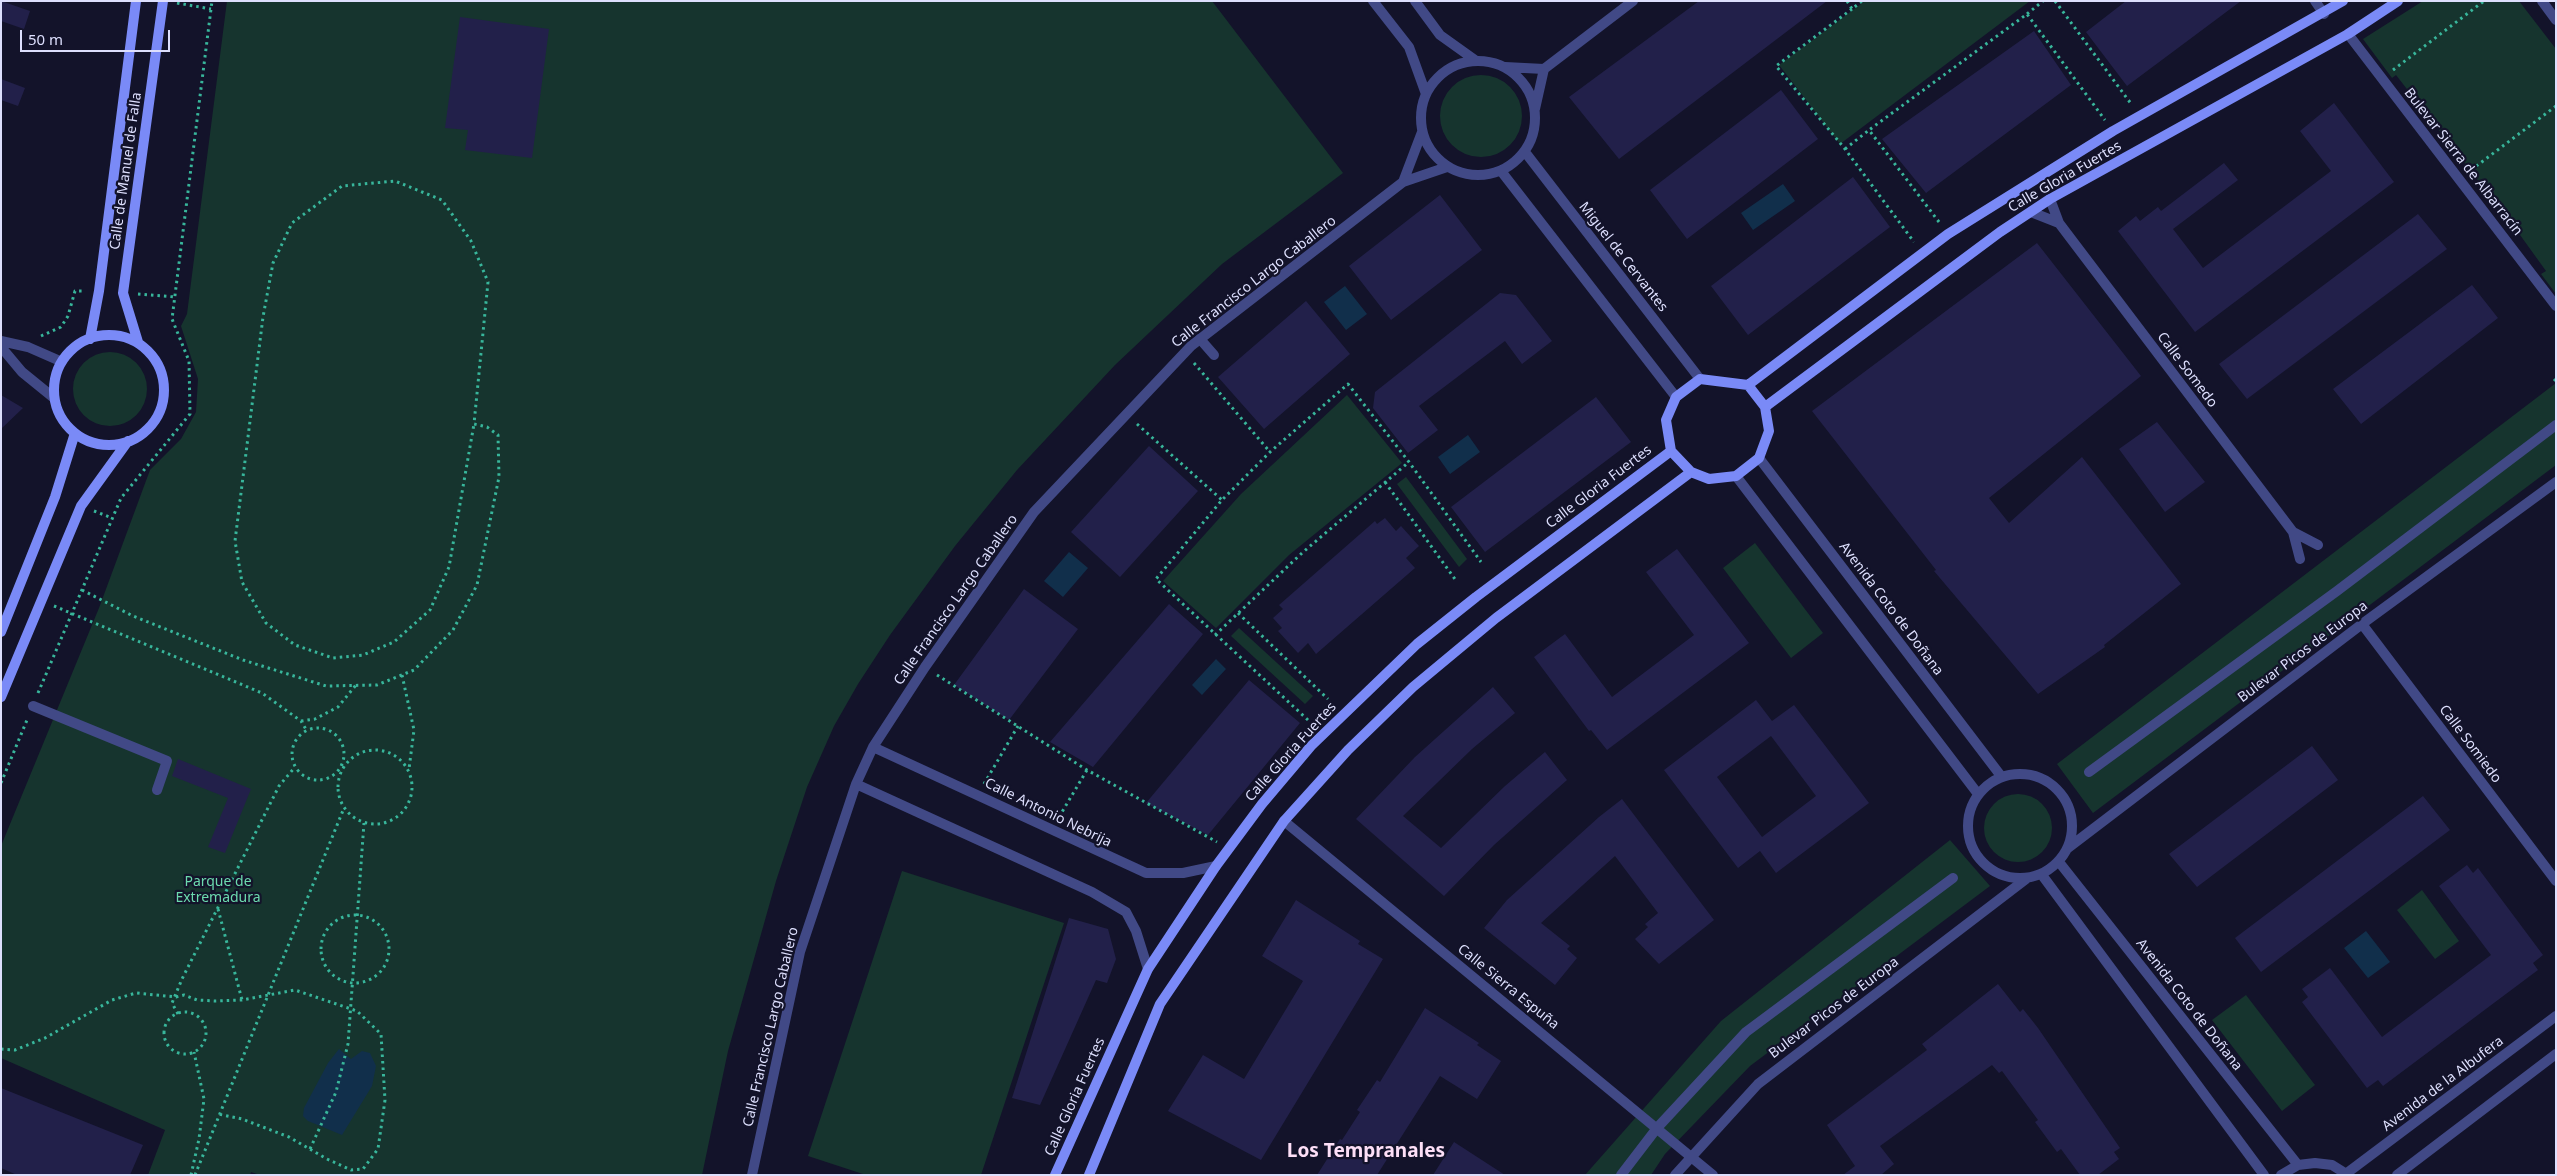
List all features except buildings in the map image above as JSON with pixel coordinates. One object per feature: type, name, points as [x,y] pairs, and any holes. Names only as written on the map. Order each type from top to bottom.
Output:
[{"type":"main road","name":"Calle de Manuel de Falla","points":[[90,339],[99,291],[136,1]]},
{"type":"main road","name":"Calle Gloria Fuertes","points":[[1748,385],[1948,234],[2140,115],[2324,14],[2343,1]]},
{"type":"main road","name":"Calle Gloria Fuertes","points":[[1765,407],[1847,343],[2050,199],[2348,34],[2398,1]]},
{"type":"main road","name":"Calle de Manuel de Falla","points":[[138,342],[122,293],[168,2]]},
{"type":"main road","points":[[1,697],[81,506],[128,442],[145,432],[160,411],[164,392],[163,380],[156,362],[138,342],[117,336],[101,336],[90,339],[73,348],[60,361],[54,379],[54,398],[57,413],[75,433],[88,440],[105,444],[128,442]]},
{"type":"main road","points":[[1700,379],[1748,385],[1765,407],[1769,431],[1760,458],[1736,476],[1709,479],[1691,472],[1671,451],[1666,420],[1676,397],[1700,379]]},
{"type":"main road","points":[[1,632],[55,497],[75,433]]},
{"type":"main road","name":"Calle Gloria Fuertes","points":[[1054,1175],[1148,969],[1228,849],[1262,804],[1311,746],[1417,644],[1476,596],[1671,451]]},
{"type":"main road","points":[[1089,1175],[1160,1004],[1284,821],[1348,750],[1414,686],[1496,618],[1691,472]]},
{"type":"street","points":[[1373,1],[1409,47],[1426,94]]},
{"type":"street","points":[[1415,1],[1440,35],[1475,60]]},
{"type":"street","points":[[1544,69],[1505,67],[1475,60],[1446,70],[1426,94],[1420,112],[1422,132],[1430,151],[1447,167],[1477,176],[1501,171],[1514,163],[1525,152],[1533,134],[1535,110],[1544,69],[1633,1]]},
{"type":"street","points":[[2315,1],[2324,14]]},
{"type":"street","points":[[2542,1],[2556,20]]},
{"type":"street","name":"Bulevar Sierra de Albarracín","points":[[2348,34],[2556,306]]},
{"type":"street","points":[[1505,67],[1525,85],[1535,110]]},
{"type":"street","points":[[1403,182],[1422,132]]},
{"type":"street","name":"Miguel de Cervantes","points":[[1525,152],[1700,379]]},
{"type":"street","name":"Calle Francisco Largo Caballero","points":[[752,1175],[800,952],[856,784],[873,747],[925,667],[1034,512],[1185,352],[1403,182],[1447,167]]},
{"type":"street","points":[[1501,171],[1676,397]]},
{"type":"street","name":"Calle Somedo","points":[[2050,199],[2059,223],[2292,532],[2300,559]]},
{"type":"street","points":[[2031,212],[2059,223]]},
{"type":"street","points":[[1200,339],[1214,355]]},
{"type":"street","points":[[1,341],[28,347],[60,361]]},
{"type":"street","points":[[1,347],[22,372],[54,398]]},
{"type":"street","name":"Bulevar Picos de Europa","points":[[2090,772],[2337,591],[2556,425]]},
{"type":"street","name":"Avenida Coto de Doñana","points":[[1760,458],[2001,776]]},
{"type":"street","points":[[1736,476],[1978,794]]},
{"type":"street","name":"Bulevar Picos de Europa","points":[[2068,848],[2362,624],[2556,482]]},
{"type":"street","points":[[2292,532],[2318,545]]},
{"type":"street","name":"Calle Somiedo","points":[[2362,624],[2556,881]]},
{"type":"street","points":[[33,706],[167,762],[157,790]]},
{"type":"street","name":"Calle Antonio Nebrija","points":[[873,747],[1146,873],[1183,873],[1216,866]]},
{"type":"street","points":[[2018,773],[2045,780],[2063,795],[2072,820],[2068,848],[2059,862],[2042,875],[2026,879],[1994,874],[1969,844],[1969,811],[1978,794],[2001,776],[2018,773]]},
{"type":"street","points":[[856,784],[1092,892],[1126,912],[1136,931],[1148,969]]},
{"type":"street","name":"Calle Sierra Espuña","points":[[1284,821],[1713,1175]]},
{"type":"street","name":"Avenida Coto de Doñana","points":[[2059,862],[2298,1165]]},
{"type":"street","points":[[2042,875],[2264,1175]]},
{"type":"street","points":[[1621,1175],[1657,1128],[1746,1032],[1953,878]]},
{"type":"street","name":"Bulevar Picos de Europa","points":[[1675,1175],[1690,1156],[1758,1084],[2026,879]]},
{"type":"street","name":"Avenida de la Albufera","points":[[2347,1174],[2556,1016]]},
{"type":"street","points":[[2397,1175],[2556,1054]]},
{"type":"street","points":[[2281,1175],[2298,1165],[2315,1163],[2332,1166],[2347,1174]]},
{"type":"path","points":[[204,60],[212,1]]},
{"type":"path","points":[[1847,1],[1852,9]]},
{"type":"path","points":[[1862,1],[1776,66],[1844,149],[1922,254]]},
{"type":"path","points":[[1844,149],[2043,1]]},
{"type":"path","points":[[2055,1],[2140,115]]},
{"type":"path","points":[[2391,72],[2484,1]]},
{"type":"path","points":[[168,2],[211,9]]},
{"type":"path","points":[[2027,14],[2113,131]]},
{"type":"path","points":[[2467,173],[2556,106]]},
{"type":"path","points":[[1869,130],[1948,234]]},
{"type":"path","points":[[395,181],[442,200],[471,241],[488,282],[474,424],[449,567],[430,610],[394,642],[363,655],[333,658],[295,645],[266,623],[242,582],[235,541],[263,317],[273,263],[292,223],[342,186],[395,181]]},
{"type":"path","points":[[40,336],[61,327],[68,316],[75,290],[99,291]]},
{"type":"path","points":[[1185,352],[1270,452]]},
{"type":"path","points":[[1308,720],[1156,579],[1222,500],[1270,452],[1348,384],[1409,462],[1481,562]]},
{"type":"path","points":[[1126,414],[1222,500]]},
{"type":"path","points":[[82,590],[133,616],[267,669],[326,686],[377,685],[414,670],[453,630],[477,585],[499,476],[498,435],[487,427],[474,424]]},
{"type":"path","points":[[1215,635],[1302,554],[1409,462]]},
{"type":"path","points":[[1385,482],[1457,582]]},
{"type":"path","points":[[41,600],[262,693],[301,721],[306,730]]},
{"type":"path","points":[[1238,613],[1328,699]]},
{"type":"path","points":[[925,667],[1087,770],[1228,849]]},
{"type":"path","points":[[402,675],[414,730],[409,770]]},
{"type":"path","points":[[301,721],[315,719],[338,706],[356,685]]},
{"type":"path","points":[[978,794],[1018,726]]},
{"type":"path","points":[[344,759],[336,773],[322,780],[306,778],[295,768],[292,759],[294,742],[306,730],[314,728],[330,731],[342,742],[344,759],[347,763]]},
{"type":"path","points":[[368,750],[392,753],[402,760],[409,770],[413,782],[412,794],[404,811],[389,822],[376,825],[364,823],[353,817],[344,808],[339,796],[340,773],[347,763],[356,755],[368,750]]},
{"type":"path","points":[[178,1014],[172,1003],[182,979],[279,786],[295,768]]},
{"type":"path","points":[[1052,828],[1087,770]]},
{"type":"path","points":[[195,1175],[218,1114],[344,808]]},
{"type":"path","points":[[310,1149],[336,1092],[346,1054],[364,823]]},
{"type":"path","points":[[218,909],[242,1000]]},
{"type":"path","points":[[346,916],[368,918],[378,924],[388,942],[389,952],[384,967],[372,979],[352,983],[340,980],[331,973],[324,963],[322,952],[322,941],[327,930],[346,916]]},
{"type":"path","points":[[1,1049],[15,1050],[45,1038],[112,1000],[136,993],[176,997],[184,995],[197,1000],[216,1001],[242,1000],[295,990],[357,1011],[381,1034],[385,1100],[378,1149],[363,1169],[351,1170],[326,1159],[289,1137],[242,1119],[218,1114]]},
{"type":"path","points":[[178,1014],[192,1014],[203,1022],[206,1036],[204,1042],[194,1052],[188,1054],[174,1052],[166,1042],[164,1035],[168,1022],[178,1014]]},
{"type":"path","points":[[190,1175],[199,1139],[204,1099],[194,1052]]},
{"type":"green space","name":"Parque de Extremadura","points":[[227,1],[1212,1],[1343,173],[1222,264],[1115,365],[1017,470],[955,546],[890,635],[858,684],[834,726],[807,787],[776,881],[728,1051],[702,1175],[260,1175],[251,1172],[250,1175],[148,1175],[165,1130],[1,1058],[1,846],[99,608],[150,470],[181,439],[196,412],[198,379],[181,326],[187,314]]},
{"type":"green space","points":[[1865,1],[2030,1],[1840,144],[1779,65]]},
{"type":"green space","points":[[2423,1],[2519,1],[2556,49],[2556,294],[2541,274],[2546,271],[2515,228],[2396,75],[2392,78],[2363,39]]},
{"type":"green space","points":[[1481,75],[1497,78],[1510,87],[1519,100],[1522,116],[1519,132],[1510,145],[1497,154],[1481,157],[1465,154],[1452,145],[1443,132],[1440,116],[1443,100],[1452,87],[1465,78]]},
{"type":"green space","points":[[103,352],[117,352],[131,358],[141,368],[147,382],[145,403],[131,420],[117,426],[103,426],[89,420],[79,410],[73,396],[73,382],[79,368],[89,358]]},
{"type":"green space","points":[[2556,383],[2556,465],[2093,813],[2057,764]]},
{"type":"green space","points":[[1347,395],[1402,463],[1289,555],[1216,628],[1163,581],[1241,494]]},
{"type":"green space","points":[[1406,477],[1467,559],[1459,567],[1397,484]]},
{"type":"green space","points":[[1755,543],[1823,633],[1791,658],[1723,568]]},
{"type":"green space","points":[[1239,628],[1313,696],[1305,704],[1231,636]]},
{"type":"green space","points":[[2011,794],[2025,794],[2037,799],[2047,809],[2052,821],[2052,835],[2047,847],[2037,857],[2025,862],[2011,862],[1999,857],[1989,847],[1984,835],[1984,821],[1989,809],[1999,799]]},
{"type":"green space","points":[[1950,840],[1990,886],[1750,1066],[1665,1154],[1651,1175],[1585,1175],[1721,1021]]},
{"type":"green space","points":[[902,871],[1064,923],[981,1175],[866,1175],[808,1156]]},
{"type":"green space","points":[[2422,890],[2459,941],[2435,959],[2397,910]]},
{"type":"green space","points":[[2246,995],[2315,1085],[2282,1111],[2212,1020]]},
{"type":"water","points":[[1783,184],[1795,201],[1753,230],[1741,213]]},
{"type":"water","points":[[1345,286],[1367,314],[1346,330],[1324,302]]},
{"type":"water","points":[[1468,435],[1480,452],[1450,474],[1438,457]]},
{"type":"water","points":[[1069,552],[1088,568],[1063,597],[1044,581]]},
{"type":"water","points":[[1216,659],[1226,669],[1202,695],[1192,685]]},
{"type":"water","points":[[2366,931],[2390,962],[2368,978],[2344,948]]},
{"type":"water","points":[[339,1049],[351,1059],[362,1051],[370,1053],[376,1066],[372,1086],[342,1135],[308,1121],[303,1116],[304,1108],[328,1063]]},
{"type":"district","name":"Los Tempranales","points":[[1366,1152]]}]
